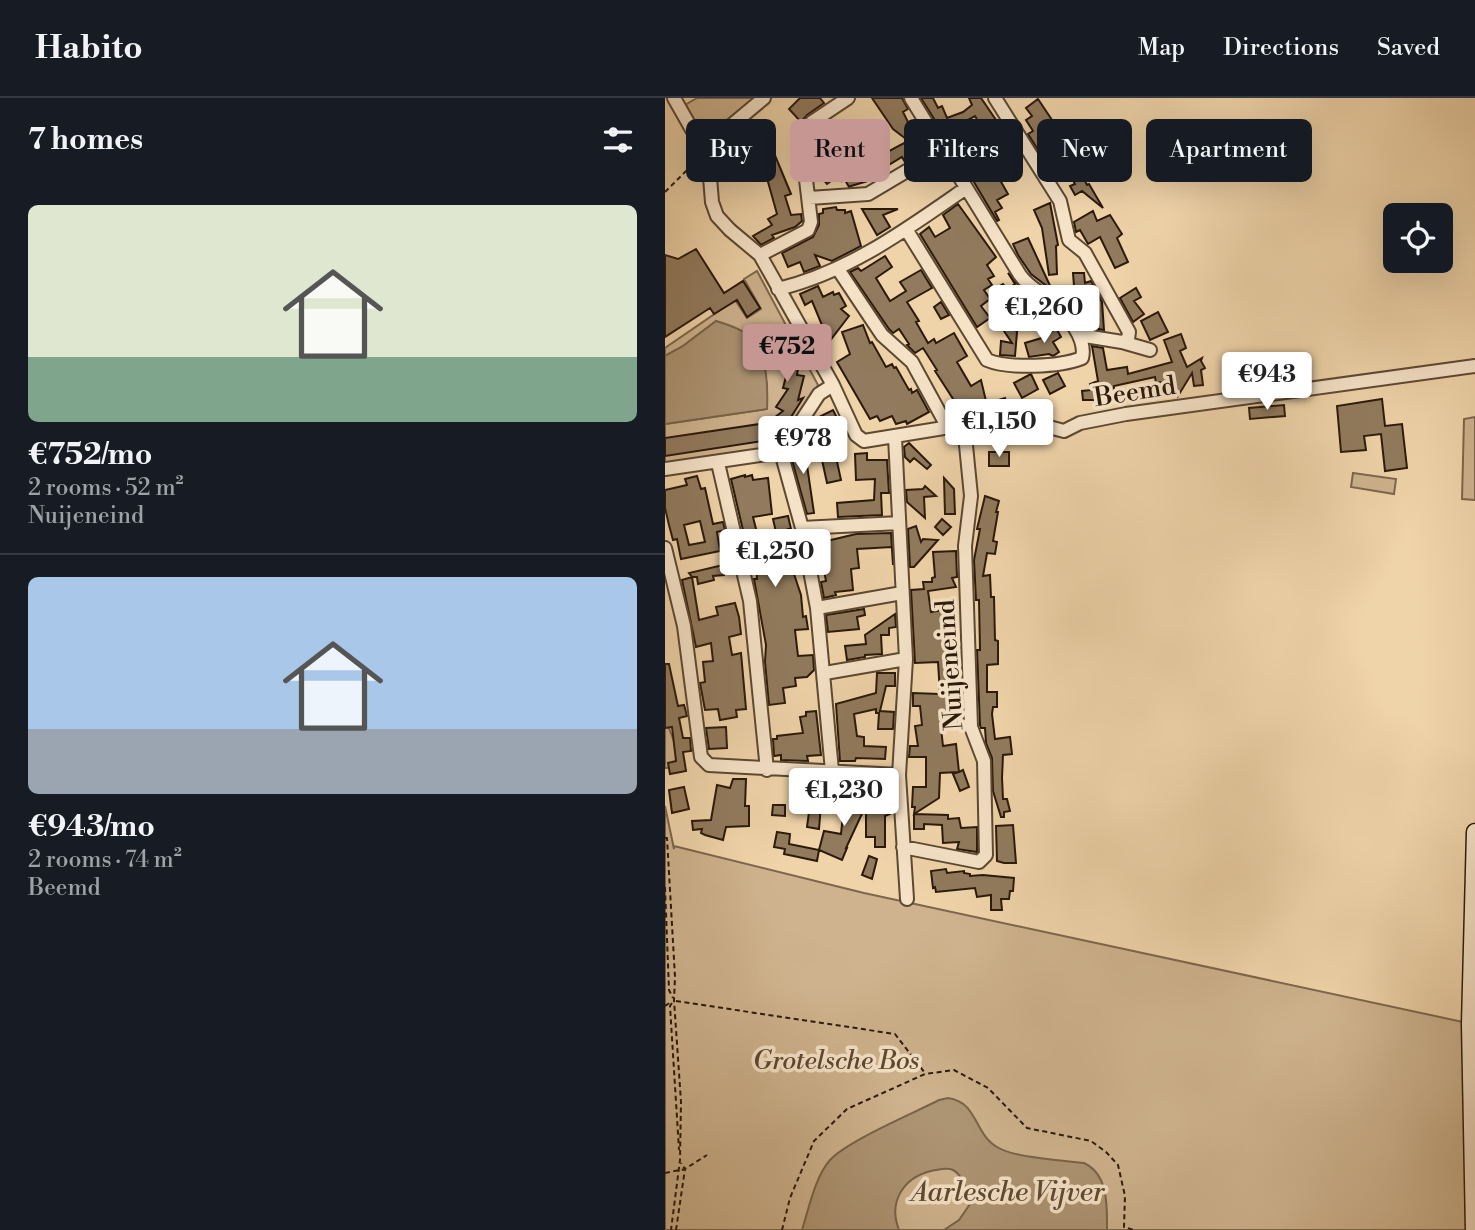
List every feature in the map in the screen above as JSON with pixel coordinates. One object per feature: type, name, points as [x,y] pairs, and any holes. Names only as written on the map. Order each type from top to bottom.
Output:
[{"type":"street","points":[[674,98],[686,119]]},
{"type":"street","points":[[739,119],[764,98]]},
{"type":"street","points":[[759,255],[807,230],[811,222],[801,137],[812,122],[848,98]]},
{"type":"street","points":[[911,98],[924,119]]},
{"type":"street","points":[[995,98],[1060,201],[1069,240],[1086,253],[1129,332],[1128,339],[1122,342]]},
{"type":"street","points":[[809,198],[867,194],[904,172]]},
{"type":"street","points":[[711,182],[712,202],[717,216],[759,255],[833,385],[856,435],[864,442],[964,425]]},
{"type":"street","points":[[906,229],[987,360],[999,365],[1071,363],[1083,358],[1085,348],[1079,335],[1054,303],[1029,288],[962,182]]},
{"type":"street","points":[[778,289],[838,269],[906,229],[966,188]]},
{"type":"street","points":[[838,269],[881,335],[912,362],[948,428]]},
{"type":"street","points":[[1079,335],[1150,350]]},
{"type":"street","name":"Beemd","points":[[964,425],[1011,417],[1064,431],[1080,423],[1126,414],[1475,366]]},
{"type":"street","points":[[665,469],[781,452],[819,394],[833,385]]},
{"type":"street","name":"Nuijeneind","points":[[903,847],[979,862],[986,855],[983,761],[971,727],[965,546],[971,496],[964,425]]},
{"type":"street","name":"Nuijeneind","points":[[895,437],[906,659],[899,775],[907,899]]},
{"type":"street","points":[[781,452],[801,528],[817,608],[832,771]]},
{"type":"street","points":[[718,463],[750,601],[767,769]]},
{"type":"street","points":[[801,528],[899,523]]},
{"type":"street","points":[[665,548],[684,626],[701,757],[709,765],[899,775]]},
{"type":"street","name":"Nuijeneind","points":[[817,608],[902,593]]},
{"type":"street","name":"Nuijeneind","points":[[825,673],[906,659]]},
{"type":"street","points":[[1474,1230],[1470,1024],[1475,832]]},
{"type":"path","points":[[665,192],[686,172]]},
{"type":"path","points":[[666,839],[681,1102],[680,1160],[671,1230]]},
{"type":"path","points":[[665,887],[669,990],[674,1000]]},
{"type":"path","points":[[674,1000],[670,1006],[680,1160],[685,1169],[676,1230]]},
{"type":"path","points":[[665,1006],[674,1000],[895,1034],[925,1074]]},
{"type":"path","points":[[782,1230],[790,1198],[814,1141],[846,1109],[925,1074],[954,1070],[988,1088],[1027,1128],[1091,1141],[1106,1152],[1118,1165],[1125,1196],[1124,1229],[1134,1230]]},
{"type":"path","points":[[665,1173],[685,1169],[707,1155]]},
{"type":"green space","points":[[697,98],[762,98],[738,119],[688,119],[680,108]]},
{"type":"green space","points":[[757,271],[818,385],[789,438],[781,446],[665,466],[665,424],[767,409],[767,384],[756,345],[716,321],[665,356],[665,348],[735,300],[747,318],[761,309],[744,279]]},
{"type":"green space","points":[[1475,417],[1475,500],[1462,499],[1464,419]]},
{"type":"green space","points":[[1353,473],[1396,479],[1394,494],[1351,487]]},
{"type":"green space","points":[[665,718],[677,749],[679,767],[665,768]]},
{"type":"green space","name":"Grotelsche Bos","points":[[665,806],[674,849],[674,846],[864,893],[1463,1022],[1466,1230],[665,1230]]},
{"type":"water","points":[[716,321],[744,333],[757,346],[765,372],[767,409],[665,424],[665,356]]},
{"type":"water","name":"Aarlesche Vijver","points":[[948,1098],[965,1106],[990,1141],[1005,1151],[1084,1163],[1092,1168],[1105,1192],[1107,1230],[944,1230],[959,1220],[970,1204],[960,1176],[953,1170],[945,1169],[921,1174],[906,1185],[900,1193],[895,1210],[899,1230],[802,1230],[816,1184],[830,1160],[865,1136]]},
{"type":"building","points":[[800,98],[820,98],[824,103],[804,119],[798,119],[789,109]]},
{"type":"building","points":[[872,98],[902,98],[908,109],[903,112],[906,119],[904,119],[904,137],[893,129],[890,119],[886,119]]},
{"type":"building","points":[[921,98],[933,98],[938,108],[942,106],[947,118],[972,105],[969,98],[981,98],[995,119],[977,119],[975,116],[970,119],[934,119]]},
{"type":"building","points":[[1038,99],[1051,119],[1037,119],[1037,148],[1028,134],[1033,131],[1026,120],[1032,116],[1026,108]]},
{"type":"building","points":[[904,143],[904,160],[902,157],[890,164],[890,151]]},
{"type":"building","points":[[776,158],[791,194],[785,196],[791,215],[801,214],[802,221],[795,227],[772,235],[774,238],[761,245],[753,236],[772,225],[768,219],[777,214],[768,182],[776,182]]},
{"type":"building","points":[[846,182],[865,182],[849,187]]},
{"type":"building","points":[[974,182],[1001,182],[1008,194],[997,200],[1002,208],[995,212],[999,220],[997,221]]},
{"type":"building","points":[[1074,182],[1089,184],[1103,208],[1082,191],[1075,195],[1070,186],[1075,184]]},
{"type":"building","points":[[1050,203],[1058,245],[1057,274],[1049,275],[1042,228],[1034,210]]},
{"type":"building","points":[[958,204],[996,257],[987,265],[994,276],[988,279],[992,285],[984,290],[990,299],[981,306],[990,318],[977,327],[920,234],[929,227],[935,237],[950,228],[943,215]]},
{"type":"building","points":[[836,207],[837,210],[845,210],[845,213],[851,211],[861,246],[832,261],[815,255],[820,266],[804,272],[800,262],[788,267],[782,253],[813,237],[819,225],[819,214],[823,213],[823,209]]},
{"type":"building","points":[[862,209],[898,209],[883,215],[890,227],[877,235]]},
{"type":"building","points":[[1093,211],[1097,221],[1110,215],[1122,234],[1117,238],[1128,262],[1115,268],[1100,237],[1088,244],[1080,230],[1076,232],[1074,222]]},
{"type":"building","points":[[1028,238],[1052,290],[1031,274],[1018,255],[1013,244]]},
{"type":"building","points":[[696,249],[724,293],[743,281],[760,308],[747,317],[737,300],[714,314],[710,308],[665,337],[665,255],[678,259]]},
{"type":"building","points":[[885,256],[892,267],[876,278],[890,301],[906,291],[900,282],[921,270],[932,288],[907,302],[919,321],[916,322],[928,343],[934,339],[936,343],[954,333],[967,356],[957,362],[971,386],[981,380],[986,401],[964,416],[952,418],[946,407],[955,402],[923,348],[915,353],[907,345],[909,344],[899,329],[893,333],[889,329],[850,272],[858,268],[861,271]]},
{"type":"building","points":[[1008,273],[1027,294],[1017,301],[1020,300],[1020,306],[1028,317],[1019,324],[1018,321],[1014,328],[1017,332],[1015,356],[1000,355],[1001,341],[1012,343],[1004,331],[1011,326],[1002,314],[1011,307],[998,287],[1003,284],[1007,289],[1015,284]]},
{"type":"building","points":[[1073,273],[1084,273],[1085,283],[1091,281],[1102,302],[1104,330],[1087,327],[1085,306],[1081,307],[1079,298],[1075,299]]},
{"type":"building","points":[[818,286],[823,297],[833,292],[834,295],[839,293],[846,306],[841,309],[849,316],[829,342],[812,301],[805,305],[800,294]]},
{"type":"building","points":[[1136,288],[1141,297],[1134,301],[1144,314],[1133,322],[1120,298]]},
{"type":"building","points":[[941,302],[949,315],[941,319],[934,307]]},
{"type":"building","points":[[1158,312],[1168,332],[1150,340],[1141,321]]},
{"type":"building","points":[[863,325],[870,343],[872,342],[886,367],[892,364],[896,367],[909,390],[911,389],[912,393],[917,390],[929,412],[907,424],[906,421],[896,424],[892,416],[880,421],[877,416],[870,419],[837,362],[850,354],[842,332]]},
{"type":"building","points":[[1056,328],[1061,337],[1053,342],[1059,352],[1053,356],[1049,354],[1029,357],[1025,343],[1045,337]]},
{"type":"building","points":[[785,329],[795,354],[800,354],[797,375],[804,376],[798,400],[803,398],[787,427],[776,438],[765,425],[783,411],[776,407],[788,389],[783,388],[788,369],[781,368],[783,347],[775,350],[770,336]]},
{"type":"building","points":[[1181,334],[1186,348],[1180,351],[1187,367],[1202,358],[1205,368],[1201,370],[1203,385],[1194,386],[1192,373],[1178,396],[1174,380],[1156,383],[1155,377],[1114,386],[1114,393],[1094,400],[1083,400],[1082,391],[1092,390],[1090,384],[1098,381],[1092,346],[1103,348],[1107,370],[1127,367],[1128,374],[1172,362],[1164,340]]},
{"type":"building","points":[[1058,373],[1065,386],[1050,394],[1043,380]]},
{"type":"building","points":[[1031,374],[1038,389],[1022,398],[1014,383]]},
{"type":"building","points":[[1005,398],[1008,408],[991,411],[989,403]]},
{"type":"building","points":[[1382,399],[1385,426],[1402,424],[1407,468],[1385,471],[1381,434],[1364,436],[1366,450],[1341,452],[1337,406]]},
{"type":"building","points":[[1030,401],[1035,411],[1024,411],[1021,405]]},
{"type":"building","points":[[1284,405],[1285,416],[1250,419],[1249,408]]},
{"type":"building","points":[[833,410],[839,427],[813,447],[803,435],[819,417]]},
{"type":"building","points":[[760,424],[763,441],[665,456],[665,438]]},
{"type":"building","points":[[909,443],[931,465],[927,469],[914,458],[910,462],[905,457],[904,447]]},
{"type":"building","points":[[804,445],[814,513],[807,514],[790,453],[795,450],[795,446]]},
{"type":"building","points":[[989,452],[1009,452],[1009,466],[989,466]]},
{"type":"building","points":[[867,453],[867,460],[887,460],[889,493],[881,493],[882,515],[838,517],[837,503],[874,500],[875,479],[856,480],[855,454]]},
{"type":"building","points":[[836,457],[841,480],[827,483],[822,460]]},
{"type":"building","points":[[752,475],[753,480],[768,478],[772,514],[753,517],[758,537],[776,532],[773,519],[788,516],[791,529],[788,529],[799,566],[792,568],[808,629],[795,630],[798,656],[813,655],[814,670],[807,677],[795,678],[796,686],[783,688],[785,703],[769,705],[766,645],[754,579],[757,579],[755,540],[746,543],[731,479]]},
{"type":"building","points":[[697,476],[701,489],[705,488],[713,524],[723,522],[725,530],[717,532],[720,551],[681,559],[677,539],[673,540],[665,508],[665,490],[687,485],[685,479]],"holes":[[[700,521],[705,542],[689,545],[684,525]]]},
{"type":"building","points":[[944,478],[954,489],[955,514],[945,514]]},
{"type":"building","points":[[925,486],[936,496],[924,497],[925,518],[907,502],[906,490],[923,489]]},
{"type":"building","points":[[985,496],[999,501],[993,541],[997,542],[995,554],[987,553],[983,576],[990,575],[991,597],[994,597],[995,640],[998,641],[998,664],[987,665],[987,692],[997,692],[997,707],[993,707],[992,714],[995,739],[1010,737],[1012,754],[1003,755],[1003,799],[1007,799],[1010,811],[1004,812],[1004,817],[1001,817],[993,791],[992,758],[986,743],[985,728],[980,725],[977,650],[980,650],[979,600],[976,600],[974,560],[980,529],[977,529]]},
{"type":"building","points":[[942,519],[951,527],[943,535],[935,527]]},
{"type":"building","points":[[916,526],[921,542],[923,539],[938,540],[914,567],[910,567],[908,529]]},
{"type":"building","points":[[891,533],[892,547],[857,549],[859,568],[851,569],[853,590],[835,592],[836,595],[824,598],[821,582],[826,581],[822,560],[817,561],[814,544],[856,534]]},
{"type":"building","points":[[956,551],[957,577],[952,578],[956,587],[928,591],[931,612],[954,608],[956,634],[953,635],[953,652],[960,652],[960,663],[955,663],[955,695],[948,696],[949,716],[959,716],[960,727],[941,728],[943,746],[956,744],[959,772],[963,770],[969,787],[960,791],[953,774],[958,772],[940,773],[939,798],[914,814],[913,787],[926,787],[926,757],[909,757],[910,746],[918,746],[915,726],[922,725],[920,706],[913,706],[913,693],[940,694],[938,662],[915,663],[911,590],[924,589],[923,582],[932,582],[935,577],[933,552]]},
{"type":"building","points":[[723,565],[724,575],[713,576],[714,580],[698,584],[697,577],[692,577],[689,573]]},
{"type":"building","points":[[692,577],[699,620],[718,615],[716,607],[735,603],[741,634],[729,637],[732,655],[741,653],[746,709],[736,710],[737,717],[720,720],[718,709],[705,710],[700,683],[705,682],[703,662],[713,661],[711,643],[696,647],[682,580]]},
{"type":"building","points":[[864,609],[865,615],[857,617],[859,629],[828,632],[826,615]]},
{"type":"building","points":[[895,614],[896,627],[889,628],[889,635],[881,635],[882,654],[847,660],[845,646],[866,644],[865,635]]},
{"type":"building","points":[[665,664],[669,664],[678,706],[684,705],[687,716],[679,718],[683,738],[690,738],[691,751],[683,752],[686,771],[670,774],[668,763],[676,761],[672,727],[665,728]]},
{"type":"building","points":[[877,673],[895,673],[895,686],[886,686],[880,711],[894,712],[893,729],[878,729],[879,713],[876,713],[876,709],[854,714],[857,736],[864,737],[864,746],[886,747],[885,759],[856,758],[855,761],[840,761],[836,704],[876,693]]},
{"type":"building","points":[[816,711],[821,755],[807,756],[808,761],[781,760],[781,755],[774,756],[773,739],[777,739],[777,736],[803,733],[800,717],[806,716],[806,712]]},
{"type":"building","points":[[726,727],[727,748],[709,749],[706,728]]},
{"type":"building","points":[[733,779],[746,779],[745,806],[749,806],[749,826],[726,827],[723,840],[701,833],[702,829],[693,830],[692,821],[711,820],[717,785],[730,788]]},
{"type":"building","points":[[684,787],[689,809],[672,813],[669,790]]},
{"type":"building","points":[[818,787],[823,788],[828,801],[821,805],[819,829],[807,827],[809,812],[812,813],[815,801],[811,795]]},
{"type":"building","points":[[845,795],[867,798],[867,803],[842,860],[819,850],[824,831],[841,834]]},
{"type":"building","points":[[886,800],[892,813],[885,816],[885,847],[875,847],[875,837],[866,837],[866,808]]},
{"type":"building","points":[[773,805],[785,805],[785,816],[772,815]]},
{"type":"building","points":[[914,814],[948,815],[948,819],[959,818],[961,828],[977,827],[977,852],[957,849],[959,842],[943,843],[942,825],[924,824],[924,829],[914,829]]},
{"type":"building","points":[[1013,825],[1016,863],[997,861],[996,826]]},
{"type":"building","points":[[777,832],[790,834],[789,844],[819,850],[817,861],[784,854],[785,849],[774,847]]},
{"type":"building","points":[[869,856],[877,859],[872,879],[862,875]]},
{"type":"building","points":[[946,869],[947,873],[964,871],[970,876],[1014,878],[1013,891],[1010,891],[1009,899],[1001,899],[1002,910],[991,910],[991,895],[977,897],[975,888],[936,892],[931,871]]}]
